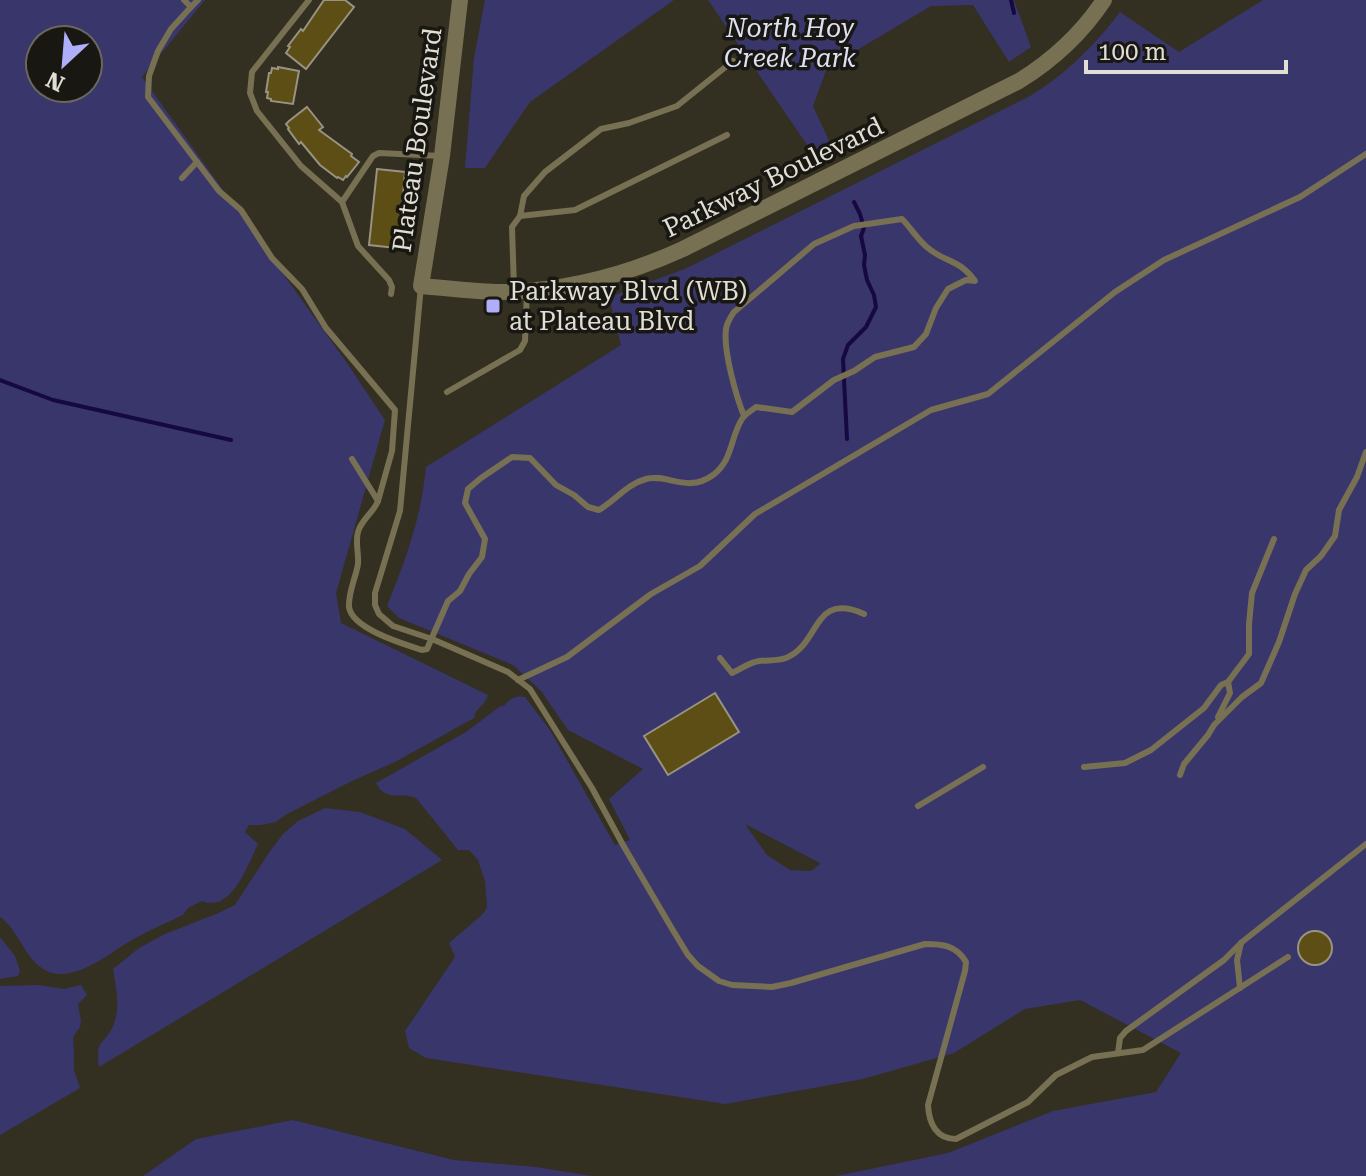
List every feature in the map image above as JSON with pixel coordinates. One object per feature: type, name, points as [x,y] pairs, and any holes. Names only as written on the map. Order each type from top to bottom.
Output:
[{"type":"street","name":"Plateau Boulevard","points":[[421,286],[442,156],[460,0]]},
{"type":"street","name":"Parkway Boulevard","points":[[421,286],[477,291],[565,287],[595,281],[654,261],[1008,87],[1066,46],[1104,0]]},
{"type":"lane","points":[[184,0],[191,7]]},
{"type":"lane","points":[[198,0],[171,29],[158,51],[149,76],[148,97],[219,191],[241,210],[272,258],[302,289],[326,328],[395,410],[392,451],[378,501],[358,532],[358,562],[349,604],[350,611],[359,621],[377,632],[422,650],[427,649],[448,601],[460,591],[482,557],[485,539],[465,503],[468,489],[512,457],[530,458],[556,485],[588,507],[599,510],[630,484],[651,477],[695,483],[714,474],[730,454],[744,416],[756,407],[792,412],[834,380],[875,357],[914,347],[926,334],[936,308],[948,289],[966,280],[975,281],[966,268],[940,257],[924,245],[902,219],[854,226],[814,244],[734,312],[726,325],[735,395],[744,416]]},
{"type":"lane","points":[[309,0],[252,72],[250,93],[257,111],[301,166],[342,202],[358,246],[389,280],[391,294]]},
{"type":"lane","points":[[447,392],[520,350],[525,341],[512,227],[520,216],[524,196],[545,172],[601,129],[677,106],[733,61]]},
{"type":"lane","points":[[520,216],[575,210],[727,135]]},
{"type":"lane","points":[[342,202],[373,156],[379,153],[442,156]]},
{"type":"lane","points":[[518,680],[567,657],[651,594],[700,566],[755,514],[931,410],[988,394],[1115,292],[1164,260],[1300,197],[1366,154]]},
{"type":"lane","points":[[182,178],[197,162]]},
{"type":"lane","points":[[421,286],[400,511],[375,593],[375,605],[379,614],[393,626],[432,639],[508,672],[530,689],[562,738],[688,955],[708,974],[732,985],[772,987],[925,944],[949,946],[962,955],[966,962],[965,971],[928,1105],[931,1124],[941,1135],[956,1139],[1028,1102],[1056,1075],[1092,1057],[1143,1050],[1288,957]]},
{"type":"lane","points":[[1180,775],[1184,764],[1214,725],[1261,683],[1306,570],[1335,536],[1339,510],[1366,452]]},
{"type":"lane","points":[[352,459],[378,501]]},
{"type":"lane","points":[[1084,767],[1125,763],[1151,750],[1204,708],[1221,685],[1228,682],[1249,654],[1252,593],[1274,539]]},
{"type":"lane","points":[[720,658],[732,673],[756,662],[784,659],[800,648],[821,617],[836,608],[844,606],[864,614]]},
{"type":"lane","points":[[1214,725],[1230,693],[1228,682]]},
{"type":"lane","points":[[918,806],[983,767]]},
{"type":"lane","points":[[1118,1053],[1120,1038],[1126,1031],[1224,960],[1241,943],[1366,844]]},
{"type":"lane","points":[[1240,988],[1237,960],[1241,943]]},
{"type":"green space","points":[[0,0],[205,0],[142,77],[385,420],[336,593],[341,623],[488,695],[474,718],[395,762],[276,822],[249,825],[245,832],[258,844],[244,874],[230,894],[213,903],[202,901],[188,908],[183,915],[138,936],[86,968],[61,974],[49,972],[32,959],[0,917]]},
{"type":"green space","name":"North Hoy Creek Park","points":[[485,0],[674,0],[530,102],[485,168],[465,168],[474,58]]},
{"type":"green space","name":"North Hoy Creek Park","points":[[708,0],[1014,0],[1031,47],[1009,62],[973,5],[931,6],[827,68],[813,106],[831,145],[814,155]]},
{"type":"green space","points":[[1263,0],[1366,0],[1366,1176],[836,1176],[948,1153],[1053,1111],[1156,1092],[1181,1053],[1080,1000],[1025,1009],[954,1053],[863,1079],[725,1104],[426,1058],[409,1048],[405,1031],[455,957],[449,943],[487,907],[485,881],[478,860],[469,850],[458,850],[416,798],[389,795],[376,783],[466,732],[511,699],[519,697],[525,697],[550,730],[615,845],[630,840],[609,799],[643,769],[568,730],[541,691],[513,665],[399,618],[387,606],[412,538],[426,467],[621,345],[609,297],[687,268],[1030,96],[1079,58],[1120,12],[1179,52]],"holes":[[[745,824],[820,863],[811,871],[790,870],[767,855]]]},
{"type":"green space","points":[[325,808],[360,812],[405,829],[442,860],[99,1067],[99,1046],[110,1033],[117,1012],[113,969],[139,948],[165,934],[235,905],[283,834],[298,821]]},
{"type":"green space","points":[[0,937],[15,956],[20,971],[18,976],[0,979]]},
{"type":"green space","points":[[39,985],[64,989],[81,985],[87,995],[78,1004],[81,1021],[73,1037],[74,1070],[80,1088],[0,1135],[0,986]]},
{"type":"green space","points":[[293,1120],[454,1160],[536,1167],[592,1176],[143,1176],[196,1139]]},
{"type":"building","points":[[324,0],[345,0],[354,7],[306,69],[286,53],[288,46],[301,29],[303,31]]},
{"type":"building","points":[[272,68],[299,71],[293,104],[267,98],[269,73]]},
{"type":"building","points":[[307,107],[323,127],[319,130],[359,162],[343,180],[320,165],[288,129],[286,124]]},
{"type":"building","points":[[377,169],[405,172],[396,248],[369,245]]},
{"type":"building","points":[[715,693],[739,732],[668,775],[644,736]]},
{"type":"building","points":[[1315,931],[1327,936],[1332,948],[1327,960],[1315,965],[1303,960],[1298,948],[1303,936]]},
{"type":"waterway","points":[[1011,0],[1014,13]]},
{"type":"waterway","points":[[847,439],[843,359],[848,345],[866,327],[876,307],[864,265],[861,236],[864,228],[854,202]]},
{"type":"waterway","points":[[0,380],[53,400],[231,440]]},
{"type":"place","name":"Parkway Blvd (WB) at Plateau Blvd","points":[[493,306]]}]
